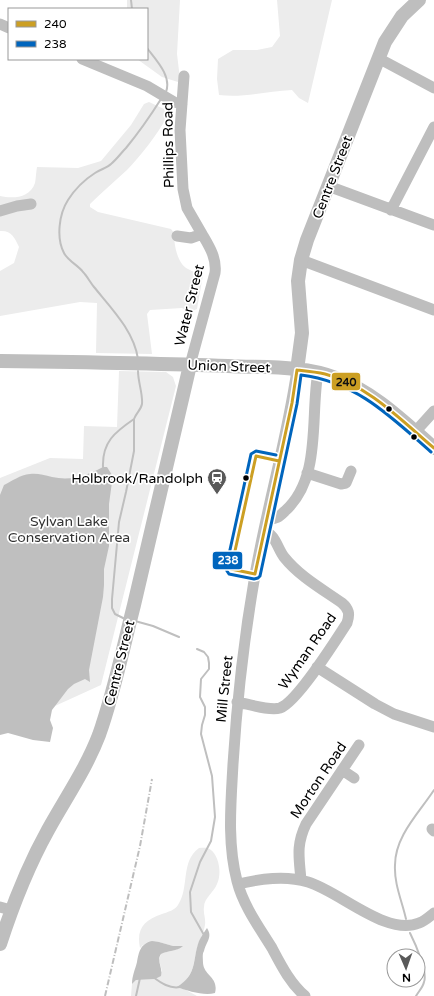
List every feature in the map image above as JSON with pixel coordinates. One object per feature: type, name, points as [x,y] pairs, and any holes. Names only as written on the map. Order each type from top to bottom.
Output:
[{"type":"main road","name":"Centre Street","points":[[297,370],[302,336],[298,289],[301,260],[328,186],[385,42],[397,22],[419,0]]},
{"type":"main road","name":"Union Street","points":[[0,361],[190,365],[318,372],[338,378],[368,394],[434,448]]},
{"type":"main road","name":"Centre Street","points":[[0,944],[6,909],[83,769],[98,737],[110,699],[128,630],[190,365]]},
{"type":"street","points":[[378,58],[434,88]]},
{"type":"street","points":[[84,60],[147,86],[174,102],[182,104]]},
{"type":"street","name":"Phillips Road","points":[[184,76],[180,130],[184,195],[190,213],[202,234]]},
{"type":"street","points":[[391,210],[434,127]]},
{"type":"street","points":[[328,186],[434,225]]},
{"type":"street","points":[[0,211],[31,204]]},
{"type":"street","points":[[177,236],[192,238],[202,234]]},
{"type":"street","name":"Water Street","points":[[190,365],[216,268],[213,254],[202,234]]},
{"type":"street","points":[[301,260],[434,310]]},
{"type":"street","name":"Mill Street","points":[[297,370],[292,403],[255,574],[243,653],[237,702],[231,827],[232,851],[238,884],[244,900],[291,982],[305,996]]},
{"type":"street","points":[[266,519],[273,520],[293,504],[300,493],[307,474],[313,441],[315,391],[318,372]]},
{"type":"street","points":[[415,432],[434,411]]},
{"type":"street","points":[[307,474],[341,484],[346,482],[351,471]]},
{"type":"street","name":"Wyman Road","points":[[237,702],[267,708],[280,708],[292,700],[347,623],[349,616],[349,611],[342,603],[291,565],[279,550],[272,535],[264,531]]},
{"type":"street","points":[[317,667],[375,704],[394,714],[434,727]]},
{"type":"street","name":"Morton Road","points":[[301,880],[299,842],[301,833],[360,745]]},
{"type":"street","points":[[342,770],[354,778]]},
{"type":"street","points":[[238,884],[266,879],[301,880],[326,890],[379,920],[390,924],[406,926],[419,924],[434,913]]},
{"type":"green space","points":[[127,0],[180,0],[177,54],[180,79],[178,82],[162,77],[138,60],[148,60],[148,8],[127,8]]},
{"type":"green space","points":[[277,0],[332,0],[308,103],[299,98],[292,90],[237,96],[219,95],[217,79],[218,59],[233,50],[257,50],[272,47],[280,36]]},
{"type":"green space","points":[[149,102],[164,109],[167,117],[154,138],[138,158],[90,204],[90,207],[98,212],[171,229],[174,233],[176,248],[181,263],[188,269],[203,275],[197,309],[190,312],[182,308],[150,310],[147,314],[152,354],[96,353],[97,303],[80,302],[0,316],[0,271],[14,263],[19,247],[10,233],[0,231],[0,196],[15,197],[29,192],[35,183],[37,167],[78,168],[101,161],[131,125],[144,104]]},
{"type":"green space","name":"Sylvan Lake Conservation Area","points":[[119,371],[166,372],[173,377],[176,386],[101,685],[0,731],[0,478],[50,458],[83,459],[84,426],[117,427]]},
{"type":"green space","points":[[199,848],[208,848],[216,856],[219,866],[219,880],[204,904],[205,925],[193,967],[188,978],[177,987],[197,996],[131,996],[132,984],[136,980],[155,979],[162,971],[159,960],[161,954],[182,946],[173,946],[159,942],[143,945],[140,948],[140,930],[150,919],[169,912],[177,907],[182,898],[189,860]]},
{"type":"shaded area","name":"Sylvan Lake Conservation Area","points":[[103,467],[107,467],[112,475],[109,504],[109,546],[104,569],[103,597],[89,670],[90,682],[85,679],[74,684],[68,689],[52,710],[50,720],[53,728],[50,742],[33,740],[8,733],[0,735],[0,495],[4,485],[26,475],[41,474],[59,478],[72,478],[91,473]]},
{"type":"shaded area","points":[[207,928],[209,931],[209,937],[203,954],[203,963],[206,971],[215,983],[215,993],[201,993],[177,987],[184,982],[191,972],[199,941]]},
{"type":"shaded area","points":[[152,941],[173,946],[183,946],[161,954],[159,962],[161,976],[155,979],[136,980],[132,984],[138,955],[145,944]]},
{"type":"waterway","points":[[131,0],[132,8]]},
{"type":"waterway","points":[[148,49],[159,63],[165,74],[167,80],[166,92]]},
{"type":"waterway","points":[[138,359],[136,349],[127,329],[84,274],[64,253],[59,233],[62,212],[74,192],[87,179],[108,167],[115,160],[140,130],[161,99]]},
{"type":"waterway","points":[[125,619],[115,614],[112,608],[112,599],[119,522],[134,451],[134,419],[142,404],[138,371]]},
{"type":"waterway","points":[[103,467],[103,458],[107,444],[121,428],[134,419]]},
{"type":"waterway","points":[[135,621],[153,626],[179,637]]},
{"type":"waterway","points":[[197,649],[204,652],[208,657],[209,663],[209,669],[201,679],[200,697],[205,707],[201,734],[212,776],[215,817],[211,841],[200,862],[190,892],[191,912],[204,935]]},
{"type":"waterway","points":[[406,919],[396,879],[396,854],[403,835],[434,790]]},
{"type":"waterway","points":[[410,933],[415,943],[425,977],[422,987],[416,996]]},
{"type":"waterway","points":[[153,977],[169,986],[180,987]]},
{"type":"waterway","points":[[136,996],[140,978]]},
{"type":"railway","points":[[105,996],[140,846],[152,779]]},
{"type":"transit line","name":"240","points":[[297,370],[325,374],[356,386],[396,415],[434,448]]},
{"type":"transit line","name":"240","points":[[255,574],[292,403],[297,370]]},
{"type":"transit line","name":"238","points":[[276,455],[256,451],[251,454],[226,568],[229,574],[254,579],[260,576],[297,404],[301,375],[321,379],[356,393],[387,414],[431,452]]},
{"type":"transit line","name":"240","points":[[255,574],[231,569],[256,456],[279,461]]},
{"type":"place","name":"Holbrook/Randolph","points":[[217,495]]}]
